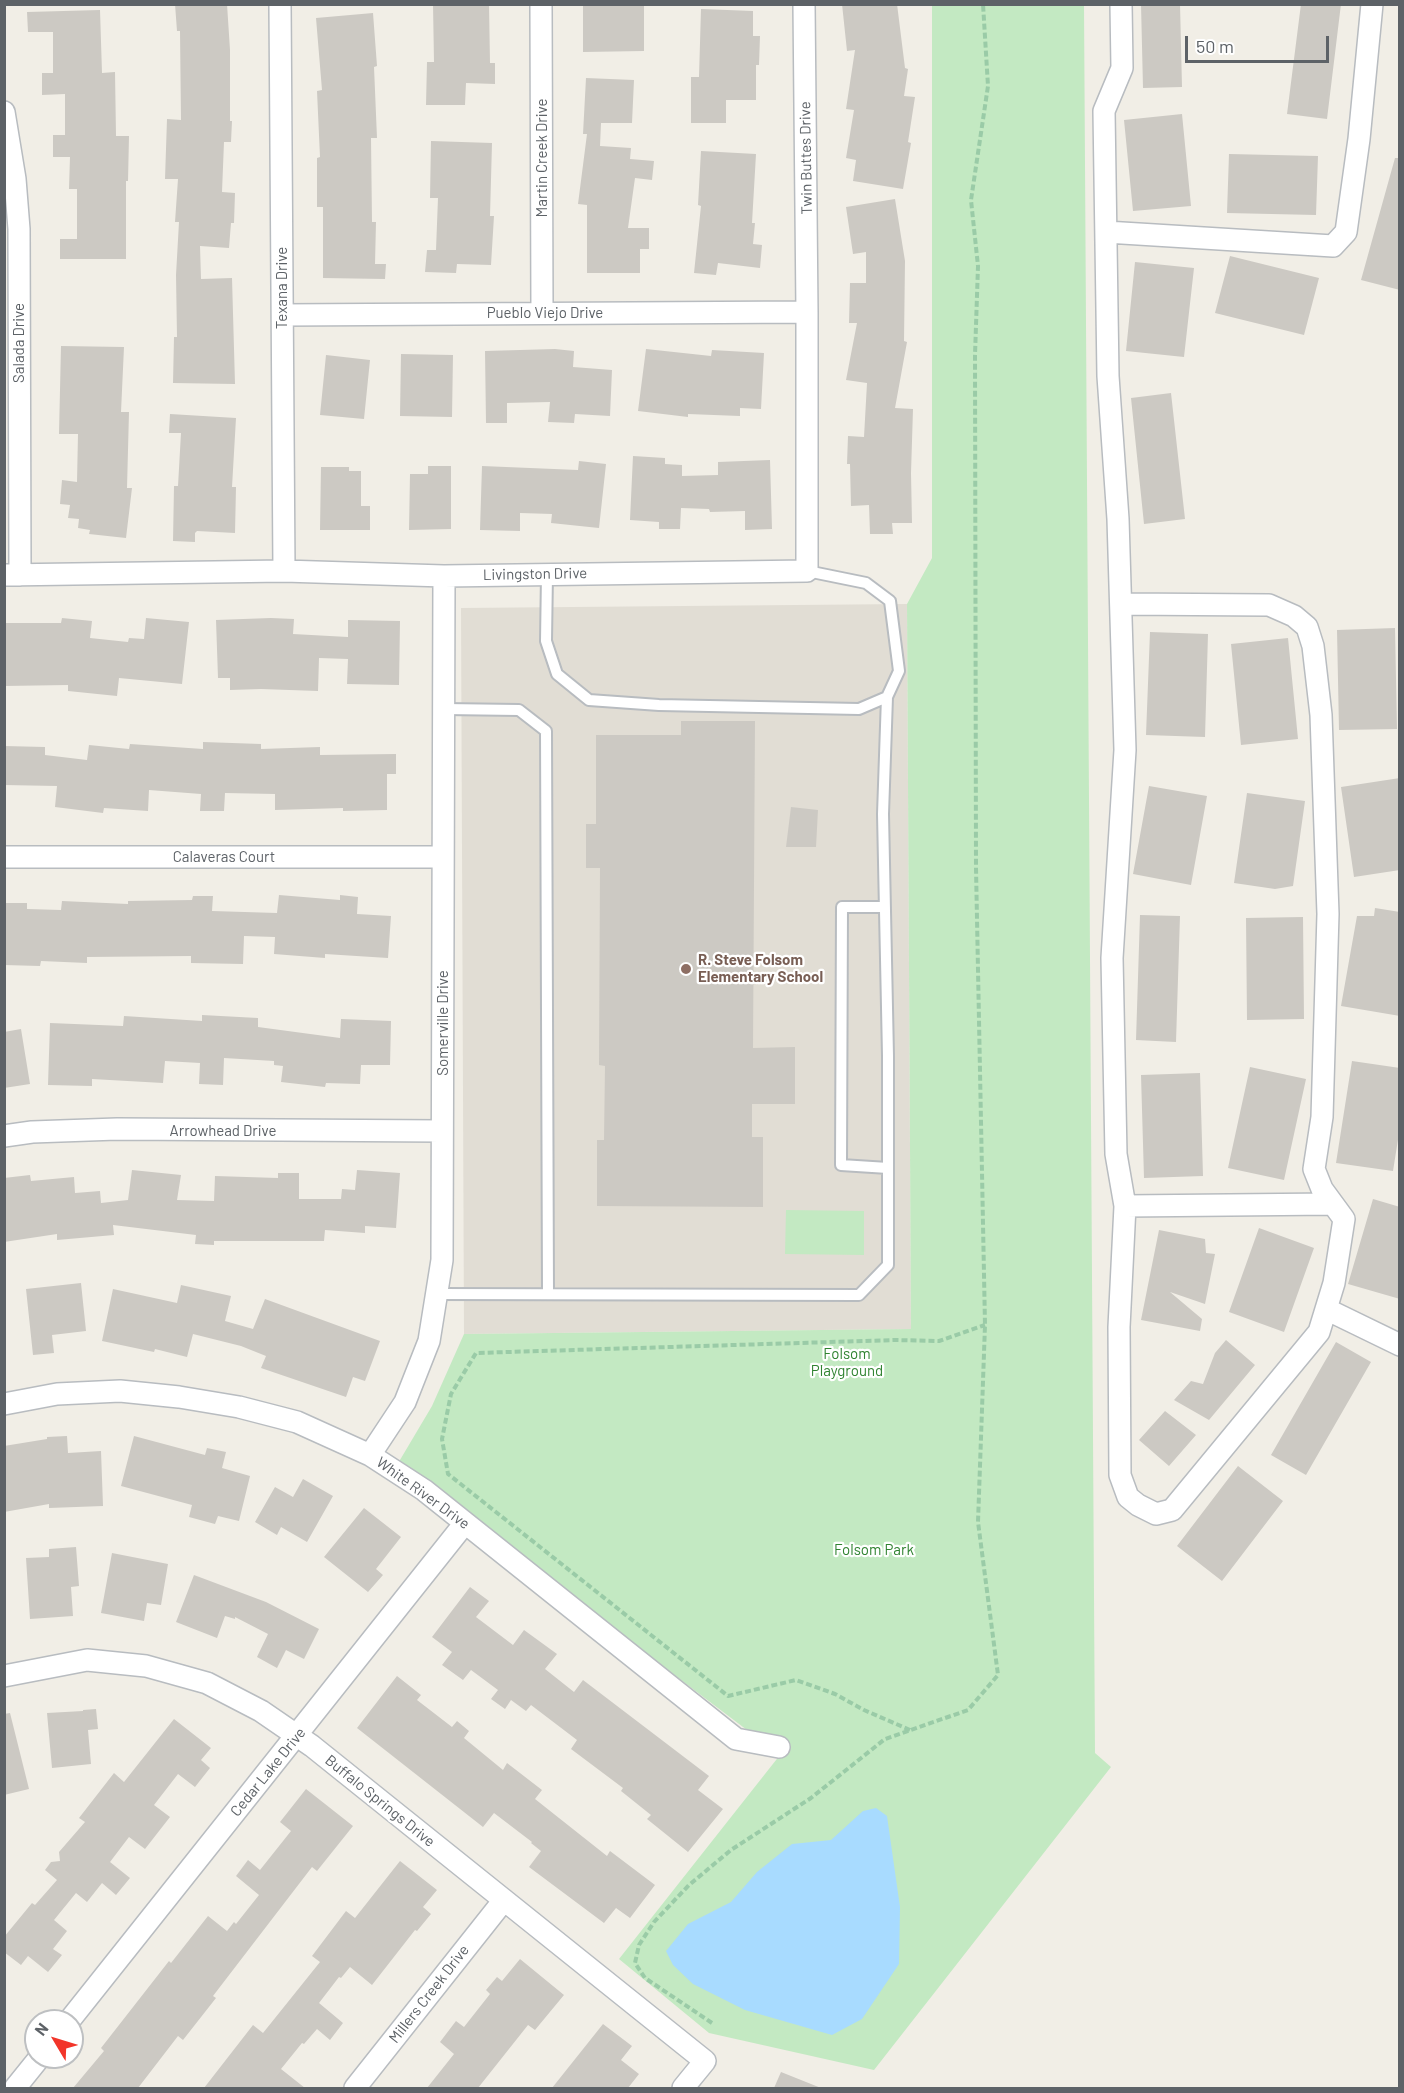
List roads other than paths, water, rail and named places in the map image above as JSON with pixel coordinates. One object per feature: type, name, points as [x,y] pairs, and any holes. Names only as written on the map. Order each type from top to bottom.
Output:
[{"type":"street","name":"Texana Drive","points":[[280,4],[284,571]]},
{"type":"street","name":"Martin Creek Drive","points":[[541,4],[542,312]]},
{"type":"street","name":"Twin Buttes Drive","points":[[804,4],[807,312]]},
{"type":"street","points":[[1121,4],[1122,68],[1104,111],[1108,376],[1121,604],[1125,750],[1112,958],[1116,1155],[1125,1206],[1119,1327],[1120,1475],[1128,1497],[1156,1514],[1172,1510],[1319,1332],[1334,1283],[1344,1219],[1322,1189],[1314,1169],[1322,1117],[1328,914],[1321,715],[1313,646],[1307,627],[1294,616],[1269,605],[1121,604]]},
{"type":"street","points":[[1106,232],[1333,246],[1346,232],[1359,139],[1372,4]]},
{"type":"street","name":"Salada Drive","points":[[4,112],[17,196],[12,312],[12,575]]},
{"type":"street","name":"Pueblo Viejo Drive","points":[[283,315],[807,312]]},
{"type":"street","points":[[807,312],[807,571]]},
{"type":"street","name":"Livingston Drive","points":[[12,575],[284,571],[444,576],[807,571]]},
{"type":"street","name":"Somerville Drive","points":[[370,1455],[405,1402],[429,1341],[442,1260],[444,576]]},
{"type":"street","name":"Calaveras Court","points":[[4,857],[443,856]]},
{"type":"street","name":"Arrowhead Drive","points":[[4,1136],[32,1132],[117,1130],[442,1131]]},
{"type":"street","points":[[1125,1206],[1333,1204]]},
{"type":"street","points":[[1326,1309],[1400,1345]]},
{"type":"street","name":"White River Drive","points":[[4,1404],[57,1394],[120,1391],[179,1397],[238,1407],[297,1422],[370,1455],[424,1490],[736,1738],[779,1747]]},
{"type":"street","name":"Cedar Lake Drive","points":[[79,2009],[465,1523]]},
{"type":"street","name":"Buffalo Springs Drive","points":[[4,1676],[87,1660],[146,1666],[207,1683],[261,1711],[297,1736],[705,2061],[683,2088]]},
{"type":"street","name":"Millers Creek Drive","points":[[355,2088],[504,1900]]},
{"type":"street","points":[[15,2088],[30,2069]]},
{"type":"lane","points":[[437,1294],[859,1295],[888,1265],[888,1056],[883,814],[887,697],[899,671],[890,601],[866,583],[807,571]]},
{"type":"lane","points":[[547,574],[546,641],[557,674],[589,700],[659,705],[859,709],[887,697]]},
{"type":"lane","points":[[444,709],[519,710],[546,732],[548,1293]]},
{"type":"lane","points":[[885,907],[842,907],[841,1165],[888,1168]]},
{"type":"water","points":[[876,1808],[887,1816],[900,1907],[899,1964],[862,2019],[832,2035],[745,2010],[693,1984],[673,1965],[666,1951],[688,1924],[731,1902],[757,1872],[792,1844],[831,1840],[863,1811]]},
{"type":"place","name":"R. Steve Folsom Elementary School","points":[[686,969]]},
{"type":"park label","name":"Folsom Playground","points":[[847,1362]]},
{"type":"park label","name":"Folsom Park","points":[[874,1550]]}]
